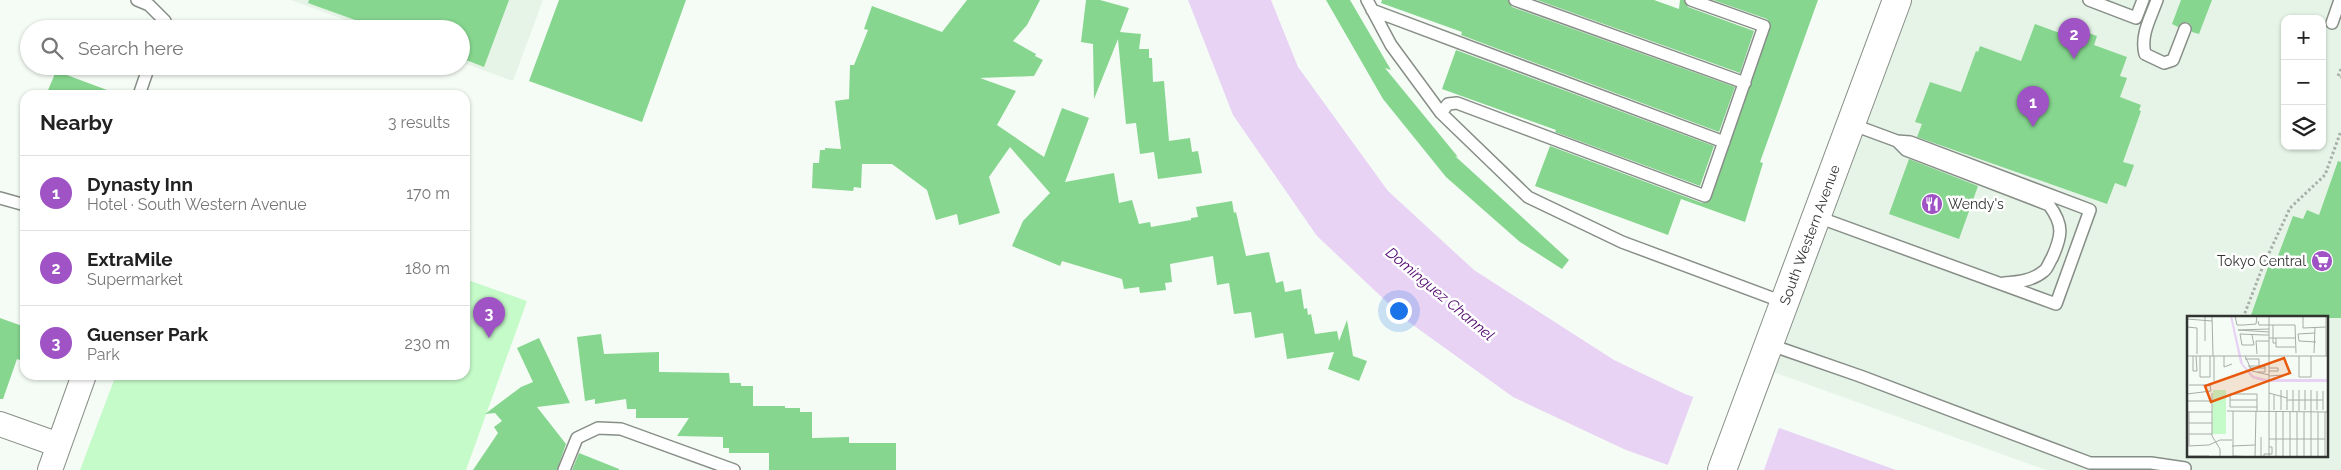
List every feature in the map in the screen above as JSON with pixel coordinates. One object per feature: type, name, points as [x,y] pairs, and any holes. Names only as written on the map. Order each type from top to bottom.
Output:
[{"type":"main road","name":"South Western Avenue","points":[[1722,470],[1897,0]]},
{"type":"street","points":[[50,470],[82,380]]},
{"type":"street","points":[[0,424],[59,446]]},
{"type":"lane","points":[[137,0],[149,5],[164,20]]},
{"type":"lane","points":[[1515,0],[1745,83]]},
{"type":"lane","points":[[1441,113],[1448,104],[1457,103],[1705,196],[1764,26],[1691,0]]},
{"type":"lane","points":[[2090,0],[2136,18],[2143,0]]},
{"type":"lane","points":[[2157,0],[2145,33],[2143,44],[2145,54],[2164,63],[2173,60],[2185,29]]},
{"type":"lane","points":[[2332,23],[2340,0]]},
{"type":"lane","points":[[1370,5],[1724,142]]},
{"type":"lane","points":[[1370,5],[1391,45],[1441,113],[1528,197],[1622,242],[1783,302]]},
{"type":"lane","points":[[141,90],[146,75]]},
{"type":"lane","points":[[1815,216],[2056,304],[2090,210],[1910,142],[1896,141],[1851,124]]},
{"type":"lane","points":[[1896,141],[1906,150],[2049,205],[2059,218],[2061,230],[2056,249],[2045,270],[2025,281],[2000,283]]},
{"type":"lane","points":[[0,198],[20,204]]},
{"type":"lane","points":[[1768,344],[1860,376],[2090,463],[2151,463],[2185,468]]},
{"type":"lane","points":[[564,470],[577,438],[598,428],[621,429],[734,470]]},
{"type":"path","points":[[2341,69],[2338,76],[2341,77]]},
{"type":"path","points":[[2244,316],[2263,266],[2290,208],[2325,175],[2341,131]]},
{"type":"shaded area","points":[[291,0],[543,0],[513,81],[470,65],[470,20],[345,20]]},
{"type":"shaded area","points":[[1906,0],[2341,0],[2341,470],[2046,470],[1770,371]]},
{"type":"green space","points":[[470,281],[527,301],[466,470],[80,470],[114,380],[470,380]]},
{"type":"water","name":"Dominguez Channel","points":[[1188,0],[1271,0],[1298,67],[1388,191],[1474,270],[1614,360],[1685,394],[1896,470],[1682,470],[1626,450],[1513,397],[1406,320],[1317,236],[1233,115]]},
{"type":"pier","points":[[1694,395],[1780,425],[1764,470],[1674,470],[1667,467]]},
{"type":"building","points":[[309,0],[509,0],[484,67],[470,62],[470,20],[355,20],[308,3]]},
{"type":"building","points":[[559,0],[686,0],[642,122],[529,81]]},
{"type":"building","points":[[967,0],[1040,0],[1027,25],[1013,41],[1043,60],[1034,76],[980,78],[1016,91],[997,125],[1044,157],[1062,108],[1089,118],[1065,182],[1114,173],[1119,203],[1132,200],[1139,224],[1150,222],[1151,227],[1191,220],[1191,218],[1198,217],[1196,207],[1232,201],[1246,256],[1269,252],[1276,283],[1283,281],[1285,292],[1301,289],[1304,309],[1307,308],[1308,315],[1311,314],[1315,334],[1337,331],[1339,341],[1347,320],[1353,356],[1367,361],[1359,381],[1328,369],[1334,352],[1287,359],[1283,333],[1255,338],[1251,312],[1234,314],[1229,283],[1217,285],[1213,256],[1170,264],[1172,282],[1165,283],[1166,290],[1140,293],[1139,287],[1124,289],[1122,279],[1062,261],[1060,266],[1012,246],[1023,221],[1050,193],[1010,147],[989,177],[1000,213],[959,225],[957,214],[936,220],[927,190],[892,164],[862,164],[861,188],[854,187],[853,191],[812,188],[813,163],[819,163],[820,150],[825,150],[825,148],[841,149],[835,101],[849,99],[850,65],[854,65],[868,30],[864,29],[872,6],[942,32]]},
{"type":"building","points":[[1086,0],[1100,0],[1129,8],[1120,32],[1141,34],[1139,49],[1149,49],[1149,58],[1152,58],[1153,82],[1164,81],[1169,141],[1190,138],[1192,152],[1198,151],[1202,173],[1158,179],[1154,152],[1140,154],[1136,123],[1126,124],[1118,39],[1094,99],[1093,44],[1081,42]]},
{"type":"building","points":[[1326,0],[1350,0],[1391,70],[1385,68],[1458,157],[1455,156],[1569,260],[1562,269],[1520,242],[1446,177],[1383,99]]},
{"type":"building","points":[[1382,0],[1508,0],[1512,7],[1735,87],[1719,132],[1461,35],[1462,32],[1381,3]]},
{"type":"building","points":[[1537,0],[1654,0],[1679,9],[1680,0],[1684,0],[1688,7],[1754,31],[1740,73]]},
{"type":"building","points":[[1713,0],[1818,0],[1760,162],[1763,163],[1745,222],[1681,199],[1668,235],[1535,186],[1550,146],[1702,203],[1710,201],[1771,25],[1767,19]]},
{"type":"building","points":[[2181,0],[2212,0],[2199,34],[2192,32],[2191,25],[2187,22],[2181,23],[2178,27],[2172,24]]},
{"type":"building","points":[[2035,24],[2068,36],[2072,27],[2097,36],[2094,45],[2127,57],[2120,76],[2127,78],[2120,97],[2141,105],[2139,110],[2141,111],[2123,162],[2134,165],[2126,187],[2115,183],[2107,204],[1917,137],[1922,124],[1915,122],[1930,82],[1961,92],[1976,51],[1978,52],[1980,46],[2021,61]]},
{"type":"building","points":[[1456,50],[1714,146],[1700,186],[1555,132],[1556,130],[1442,89]]},
{"type":"building","points":[[54,75],[67,75],[107,90],[48,90]]},
{"type":"building","name":"Wendy's","points":[[1909,159],[1978,186],[1959,239],[1889,214]]},
{"type":"building","name":"Tokyo Central","points":[[2338,161],[2341,162],[2341,318],[2328,318],[2328,316],[2251,316],[2268,267],[2273,269],[2293,216],[2303,219],[2307,210],[2319,215]]},
{"type":"building","points":[[0,318],[20,325],[20,360],[17,359],[3,399],[0,399]]},
{"type":"building","points":[[601,334],[604,354],[659,352],[659,372],[729,373],[730,383],[741,383],[741,386],[753,386],[753,406],[785,406],[785,408],[800,408],[800,412],[812,412],[812,438],[849,437],[849,443],[896,443],[896,470],[769,470],[769,453],[729,453],[729,448],[723,448],[723,437],[677,436],[689,418],[636,418],[636,409],[627,409],[626,399],[595,404],[595,399],[585,401],[577,337]]},
{"type":"building","points":[[539,338],[570,403],[537,407],[566,444],[557,470],[473,470],[498,433],[494,427],[502,421],[495,413],[485,414],[521,387],[533,382],[517,348]]},
{"type":"building","points":[[579,453],[619,469],[619,470],[572,470]]},
{"type":"place","name":"ExtraMile","points":[[2074,59]]},
{"type":"place","name":"Dynasty Inn","points":[[2033,127]]},
{"type":"place","name":"Wendy's","points":[[1932,204]]},
{"type":"place","name":"Tokyo Central","points":[[2322,261]]},
{"type":"place","name":"Guenser Park","points":[[489,338]]}]
